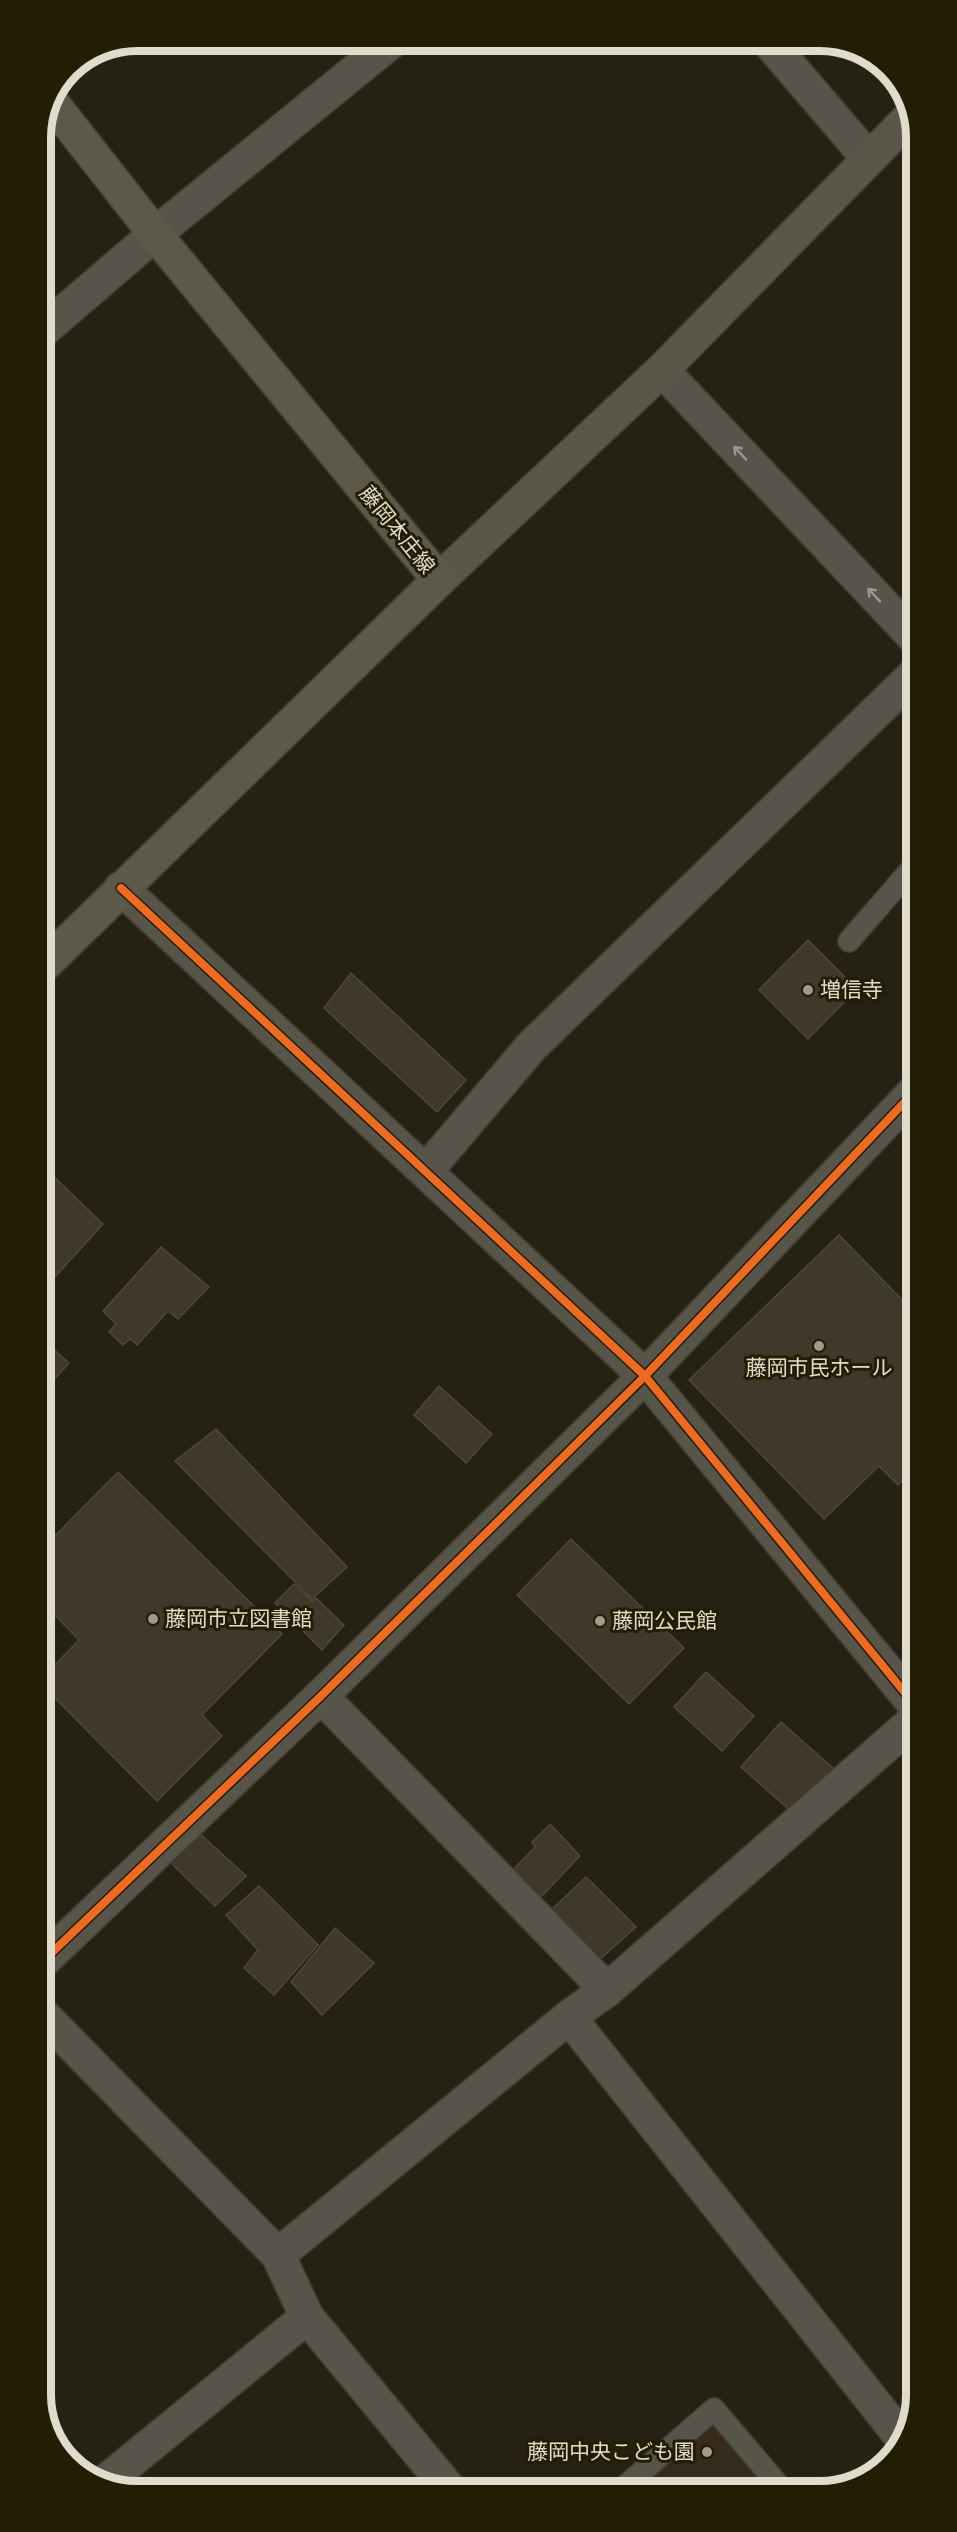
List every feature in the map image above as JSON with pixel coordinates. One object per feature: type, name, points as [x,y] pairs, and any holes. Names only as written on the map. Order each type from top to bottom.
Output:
[{"type":"main road","name":"藤岡本庄線","points":[[51,958],[439,580],[155,234],[56,108]]},
{"type":"street","points":[[51,323],[155,234],[380,51]]},
{"type":"street","points":[[777,51],[869,159]]},
{"type":"street","points":[[439,580],[662,370],[905,123]]},
{"type":"street","points":[[662,370],[906,629]]},
{"type":"street","points":[[426,1171],[531,1047],[906,683]]},
{"type":"street","points":[[121,888],[645,1376],[906,1694]]},
{"type":"street","points":[[51,1953],[321,1696],[645,1376],[906,1100]]},
{"type":"street","points":[[321,1696],[607,1990]]},
{"type":"street","points":[[278,2255],[569,2017],[607,1990],[906,1728]]},
{"type":"street","points":[[569,2017],[897,2432]]},
{"type":"street","points":[[51,2023],[278,2255],[307,2317],[443,2481]]},
{"type":"street","points":[[112,2476],[307,2317]]},
{"type":"lane","points":[[849,941],[906,875]]},
{"type":"lane","points":[[631,2481],[714,2409],[775,2481]]},
{"type":"shaded area","name":"藤岡中央こども園","points":[[713,2415],[767,2481],[637,2481]]},
{"type":"building","name":"増信寺","points":[[808,940],[857,989],[808,1039],[759,990]]},
{"type":"building","points":[[351,973],[466,1080],[437,1112],[324,1008]]},
{"type":"building","points":[[51,1174],[103,1224],[51,1281]]},
{"type":"building","name":"藤岡市民ホール","points":[[839,1235],[906,1304],[906,1477],[898,1485],[879,1466],[824,1519],[689,1380]]},
{"type":"building","points":[[161,1247],[209,1287],[178,1319],[168,1311],[137,1345],[130,1339],[123,1345],[109,1332],[116,1324],[103,1311]]},
{"type":"building","points":[[51,1347],[69,1363],[51,1383]]},
{"type":"building","points":[[439,1386],[492,1434],[466,1463],[414,1415]]},
{"type":"building","points":[[216,1429],[347,1567],[312,1599],[175,1461]]},
{"type":"building","points":[[118,1472],[282,1634],[202,1715],[222,1736],[157,1801],[51,1694],[51,1669],[79,1640],[51,1611],[51,1540]]},
{"type":"building","name":"藤岡公民館","points":[[571,1539],[684,1648],[629,1704],[517,1595]]},
{"type":"building","points":[[294,1584],[312,1601],[316,1598],[344,1625],[322,1650],[275,1603]]},
{"type":"building","points":[[706,1672],[754,1716],[722,1751],[674,1707]]},
{"type":"building","points":[[781,1722],[834,1769],[794,1814],[741,1767]]},
{"type":"building","points":[[550,1824],[580,1856],[538,1900],[510,1873],[535,1847],[532,1842]]},
{"type":"building","points":[[198,1832],[246,1876],[215,1906],[170,1862]]},
{"type":"building","points":[[586,1877],[636,1927],[599,1960],[548,1913]]},
{"type":"building","points":[[259,1886],[318,1945],[274,1995],[244,1968],[258,1950],[226,1915]]},
{"type":"building","points":[[335,1928],[374,1963],[322,2015],[291,1982]]},
{"type":"cycle path","points":[[121,888],[645,1376],[906,1694]]},
{"type":"cycle path","points":[[51,1953],[321,1696],[645,1376],[906,1100]]},
{"type":"place","name":"増信寺","points":[[808,990]]},
{"type":"place","name":"藤岡市民ホール","points":[[819,1346]]},
{"type":"place","name":"藤岡市立図書館","points":[[153,1619]]},
{"type":"place","name":"藤岡公民館","points":[[600,1621]]},
{"type":"place","name":"藤岡中央こども園","points":[[707,2452]]}]
